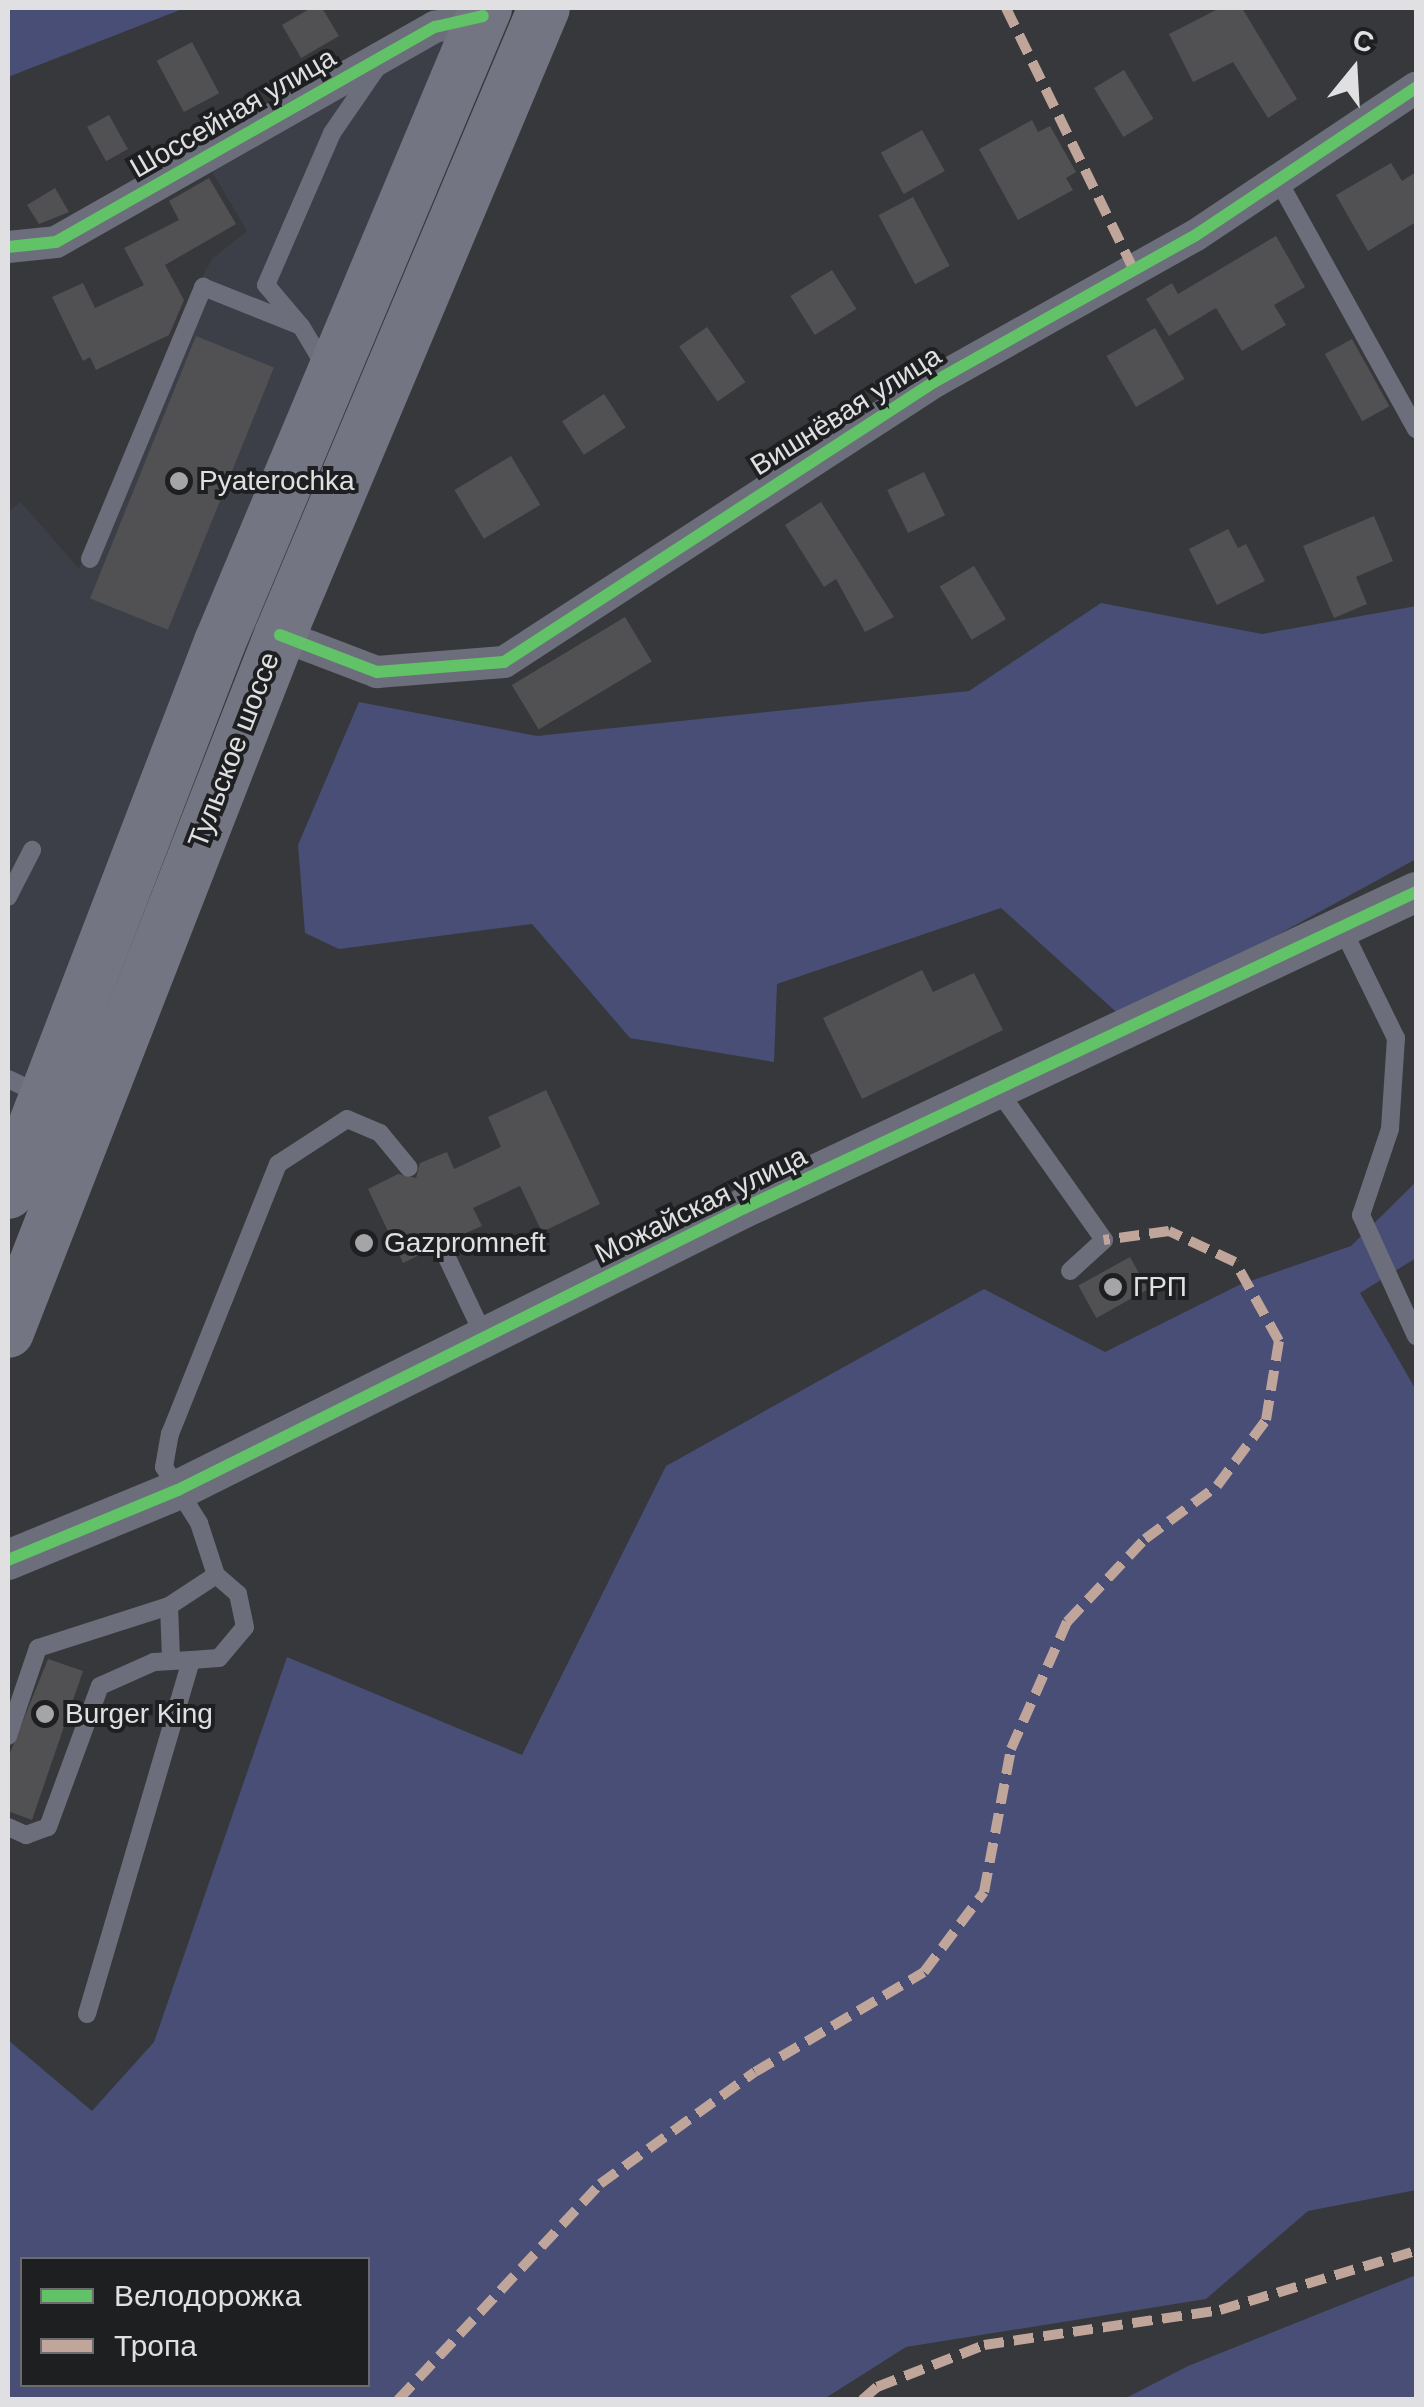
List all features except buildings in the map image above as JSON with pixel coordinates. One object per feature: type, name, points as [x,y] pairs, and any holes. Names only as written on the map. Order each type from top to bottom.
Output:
[{"type":"main road","name":"Тульское шоссе","points":[[8,1332],[280,634],[544,8]]},
{"type":"main road","name":"Тульское шоссе","points":[[8,1194],[26,1088],[484,12]]},
{"type":"street","name":"Шоссейная улица","points":[[8,248],[56,242],[436,27],[484,12]]},
{"type":"street","name":"Вишнёвая улица","points":[[280,634],[378,672],[504,662],[934,382],[1196,235],[1416,88]]},
{"type":"street","name":"Можайская улица","points":[[8,1560],[178,1490],[486,1340],[744,1208],[1000,1093],[1416,892]]},
{"type":"street","points":[[8,1530],[47,1545]]},
{"type":"lane","points":[[331,377],[300,326],[266,284],[332,133],[384,56]]},
{"type":"lane","points":[[1278,180],[1416,429]]},
{"type":"lane","points":[[90,559],[203,287],[300,326]]},
{"type":"lane","points":[[8,897],[32,850]]},
{"type":"lane","points":[[1342,928],[1396,1038],[1390,1130],[1360,1215],[1416,1336]]},
{"type":"lane","points":[[1000,1093],[1104,1240],[1070,1272]]},
{"type":"lane","points":[[8,1827],[26,1835],[48,1826],[100,1686],[171,1657],[219,1658],[245,1627],[238,1594],[216,1575],[199,1523],[164,1467],[170,1434],[278,1164],[346,1119],[380,1133],[408,1168]]},
{"type":"lane","points":[[441,1244],[486,1340]]},
{"type":"lane","points":[[8,1736],[38,1648],[169,1606],[216,1575]]},
{"type":"lane","points":[[169,1606],[171,1657]]},
{"type":"lane","points":[[87,2014],[191,1660]]},
{"type":"shaded area","points":[[8,8],[185,8],[8,77]]},
{"type":"shaded area","points":[[449,28],[8,1132],[8,512],[21,502],[79,569],[187,306],[212,259],[247,231],[208,165]]},
{"type":"shaded area","points":[[1101,603],[1262,634],[1416,606],[1416,859],[1124,1019],[1001,908],[777,984],[774,1062],[630,1038],[532,924],[339,949],[305,933],[298,845],[359,702],[537,736],[969,691]]},
{"type":"shaded area","points":[[1416,1182],[1416,1258],[1360,1293],[1416,1390],[1416,2190],[1308,2211],[1206,2299],[906,2347],[824,2399],[8,2399],[8,2040],[92,2111],[154,2042],[287,1657],[522,1755],[666,1466],[984,1289],[1105,1352],[1239,1285],[1351,1246]]},
{"type":"shaded area","points":[[1416,2275],[1416,2399],[1124,2399],[1188,2366]]},
{"type":"marked path","points":[[1006,8],[1134,270]]},
{"type":"marked path","points":[[398,2400],[600,2184],[755,2072],[924,1972],[984,1892],[1011,1749],[1067,1622],[1145,1539],[1217,1486],[1266,1420],[1279,1341],[1235,1262],[1169,1231],[1104,1240]]},
{"type":"marked path","points":[[862,2400],[877,2387],[984,2345],[1220,2310],[1416,2251]]},
{"type":"cycle path","points":[[8,247],[56,242],[435,27],[483,16]]},
{"type":"cycle path","points":[[280,635],[377,672],[504,662],[934,382],[1196,235],[1416,88]]},
{"type":"cycle path","points":[[8,1560],[178,1490],[744,1208],[1416,892]]},
{"type":"place","name":"Pyaterochka","points":[[179,481]]},
{"type":"place","name":"Gazpromneft","points":[[364,1243]]},
{"type":"place","name":"ГРП","points":[[1113,1287]]},
{"type":"place","name":"Burger King","points":[[45,1714]]}]
